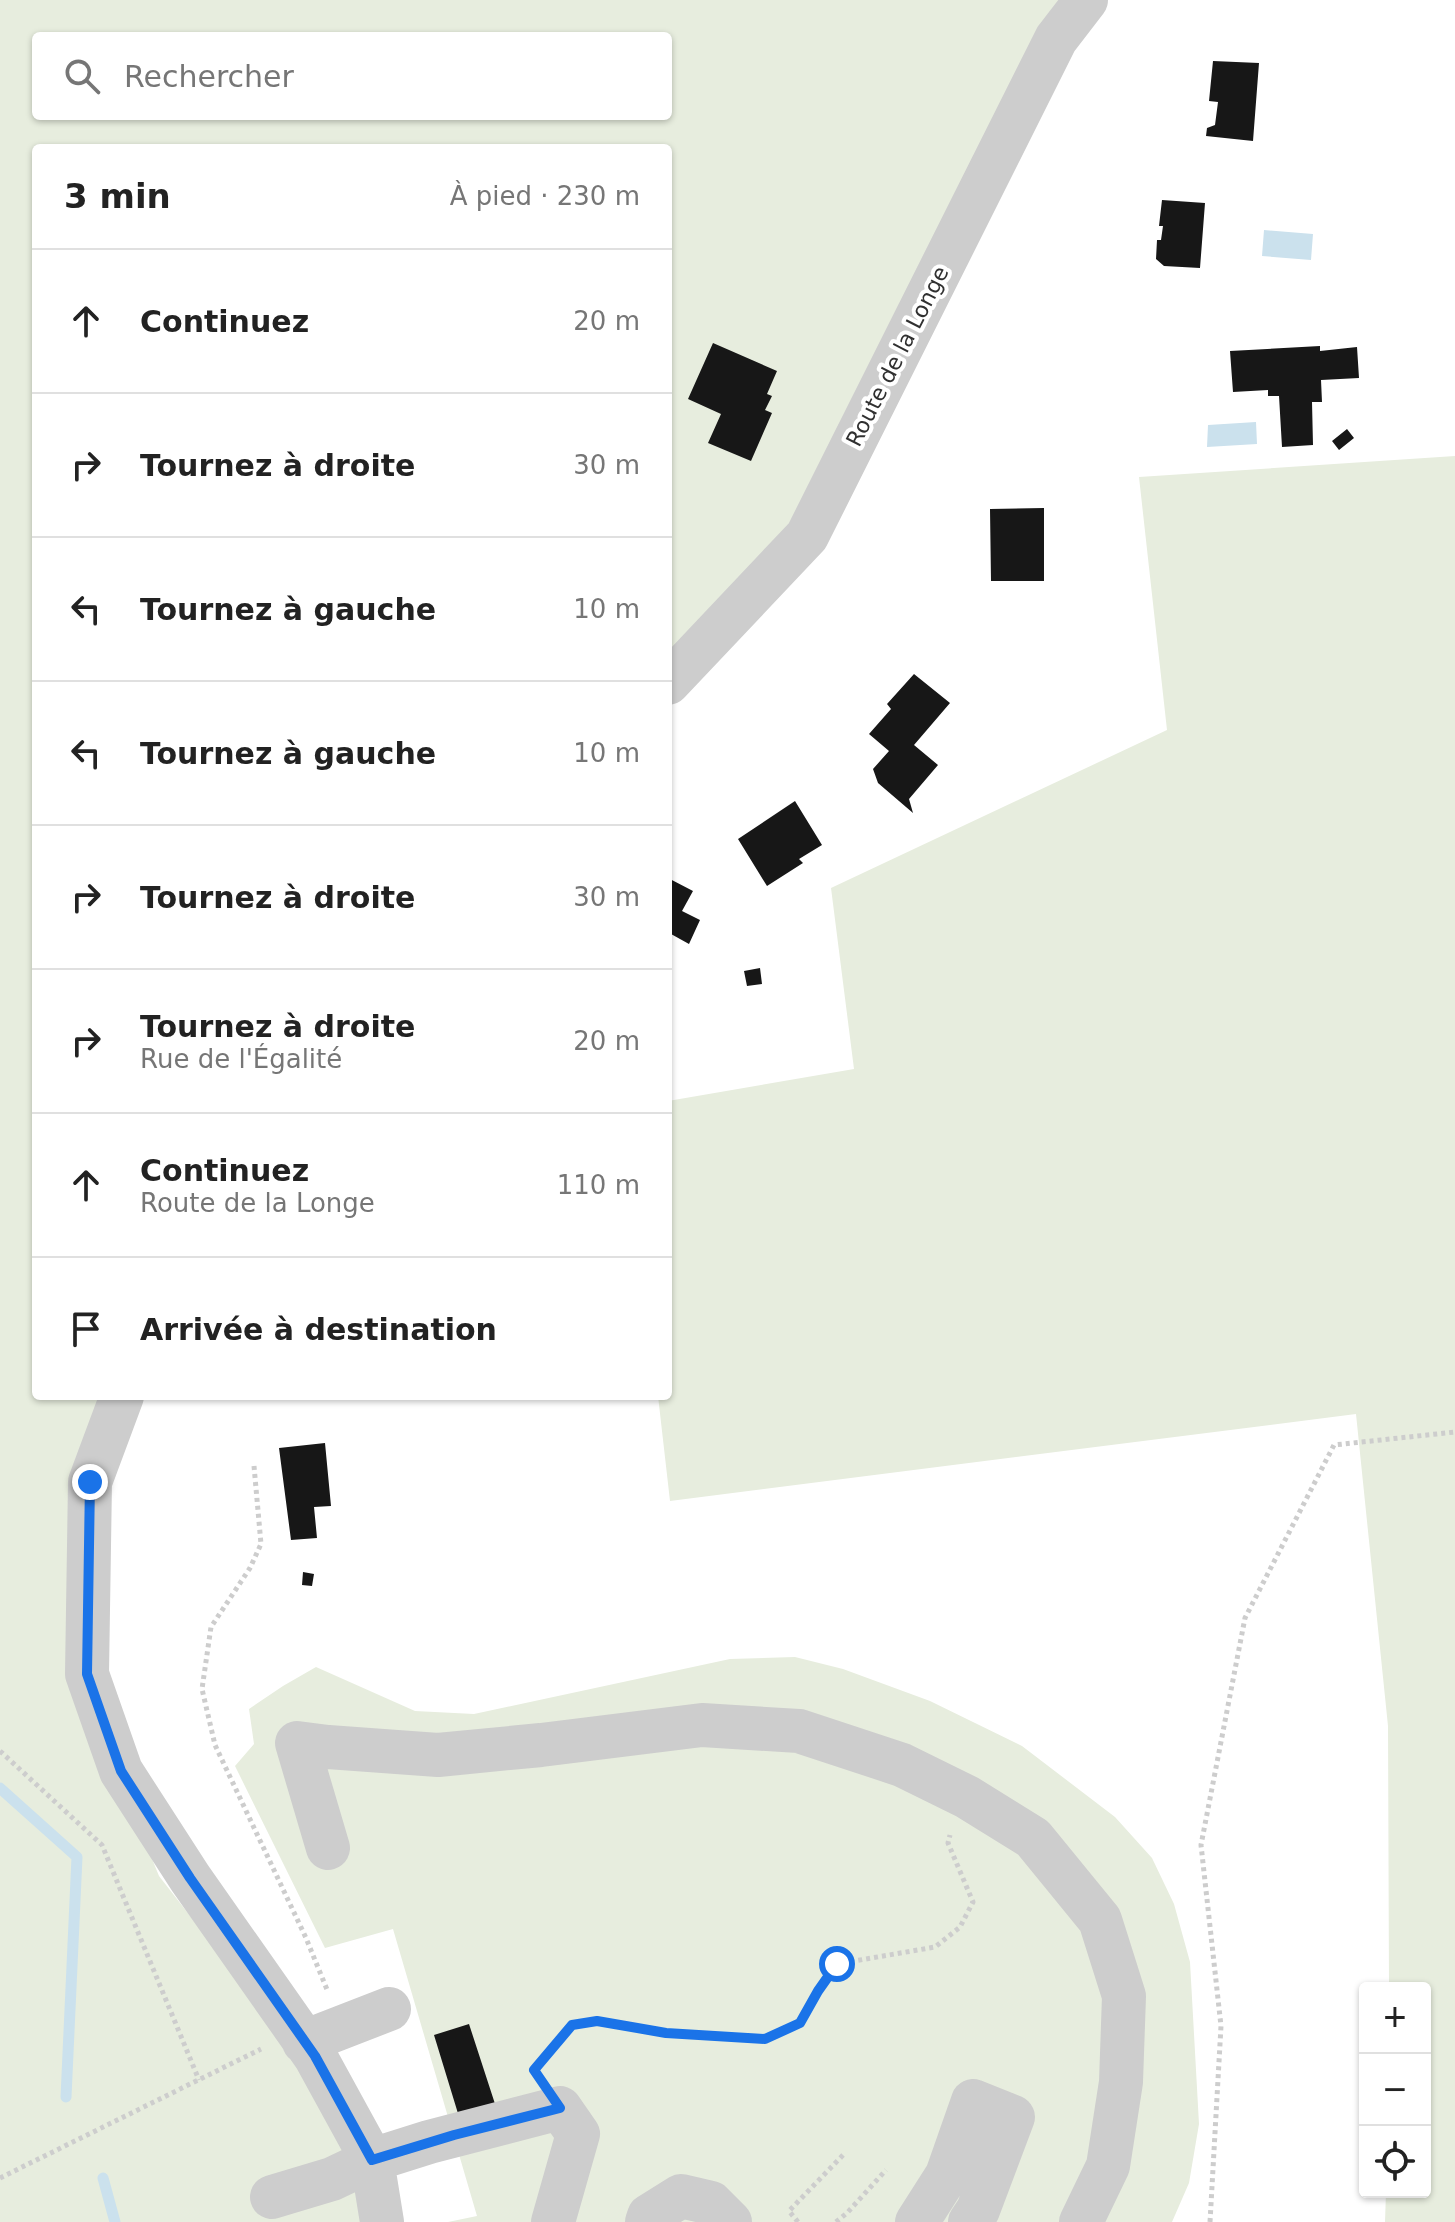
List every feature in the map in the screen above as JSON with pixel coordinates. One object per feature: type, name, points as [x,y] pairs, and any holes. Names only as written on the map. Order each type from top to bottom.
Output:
[{"type":"street","name":"Route de la Longe","points":[[672,679],[807,536],[1056,39],[1086,0]]},
{"type":"street","points":[[121,1400],[90,1482],[87,1674],[121,1771],[190,1878],[306,2044],[372,2160],[382,2222]]},
{"type":"street","points":[[328,1848],[297,1743],[438,1755],[702,1725],[799,1731],[902,1765],[967,1797],[1033,1838],[1100,1920],[1124,1996],[1121,2082],[1108,2166],[1081,2222]]},
{"type":"street","points":[[306,2044],[389,2009]]},
{"type":"street","points":[[917,2222],[947,2175],[973,2101],[1013,2117],[978,2210],[970,2222]]},
{"type":"street","points":[[272,2197],[332,2179],[372,2160],[560,2108],[578,2134],[553,2222]]},
{"type":"street","points":[[647,2222],[649,2216],[681,2196],[711,2203],[730,2222]]},
{"type":"path","points":[[1210,2222],[1221,2026],[1201,1845],[1245,1618],[1334,1445],[1455,1432]]},
{"type":"path","points":[[0,1751],[102,1845],[199,2080]]},
{"type":"path","points":[[560,2108],[534,2070],[572,2025],[597,2021],[666,2033],[765,2039],[800,2023],[837,1964],[935,1947],[960,1927],[973,1902],[948,1843],[952,1822],[967,1797]]},
{"type":"path","points":[[0,2178],[248,2055],[306,2044]]},
{"type":"path","points":[[798,2222],[789,2211],[844,2154]]},
{"type":"path","points":[[836,2222],[886,2170]]},
{"type":"green space","points":[[0,0],[1060,0],[803,513],[672,650],[672,144],[32,144],[32,1400],[100,1400],[78,1678],[159,1876],[240,1980],[351,2150],[364,2222],[0,2222]]},
{"type":"green space","points":[[1455,456],[1455,2222],[1385,2222],[1386,2198],[1431,2198],[1431,1982],[1389,1982],[1388,1726],[1356,1414],[670,1501],[658,1400],[672,1400],[672,1100],[854,1069],[831,888],[1167,730],[1139,477]]},
{"type":"green space","points":[[795,1657],[843,1669],[930,1701],[1022,1746],[1115,1817],[1152,1858],[1174,1904],[1190,1962],[1199,2124],[1189,2183],[1172,2222],[448,2222],[477,2216],[393,1929],[325,1948],[235,1766],[254,1744],[249,1709],[316,1667],[415,1711],[474,1714],[730,1659]]},
{"type":"water","points":[[1264,230],[1313,234],[1311,260],[1262,256]]},
{"type":"water","points":[[1256,422],[1257,444],[1207,447],[1208,425]]},
{"type":"building","points":[[1213,61],[1259,63],[1253,141],[1206,136],[1207,128],[1215,125],[1218,102],[1209,101]]},
{"type":"building","points":[[1162,200],[1205,203],[1200,268],[1164,266],[1156,259],[1157,240],[1161,240],[1163,226],[1159,226]]},
{"type":"building","points":[[713,343],[777,371],[767,394],[772,396],[765,410],[772,413],[751,461],[708,443],[721,414],[688,399]]},
{"type":"building","points":[[1320,346],[1320,351],[1357,347],[1359,378],[1321,380],[1322,402],[1312,402],[1313,445],[1282,447],[1279,396],[1268,396],[1268,390],[1233,392],[1230,351]]},
{"type":"building","points":[[1347,429],[1354,438],[1339,450],[1332,441]]},
{"type":"building","points":[[1044,508],[1044,581],[991,581],[990,509]]},
{"type":"building","points":[[914,674],[950,703],[914,745],[938,765],[909,799],[913,813],[878,783],[873,769],[889,751],[869,734],[891,709],[887,704]]},
{"type":"building","points":[[795,801],[822,845],[799,859],[803,863],[767,886],[738,839]]},
{"type":"building","points":[[672,880],[693,891],[682,911],[700,920],[689,944],[672,935]]},
{"type":"building","points":[[760,968],[762,984],[747,986],[744,971]]},
{"type":"building","points":[[325,1443],[331,1506],[314,1507],[317,1538],[291,1540],[279,1448]]},
{"type":"building","points":[[303,1572],[314,1574],[312,1586],[302,1585]]},
{"type":"building","points":[[469,2024],[497,2110],[460,2120],[434,2035]]},
{"type":"waterway","points":[[0,1788],[77,1857],[66,2097]]},
{"type":"waterway","points":[[103,2178],[115,2222]]},
{"type":"route","points":[[90,1482],[87,1674],[121,1771],[190,1878],[315,2056],[372,2160],[560,2108],[534,2070],[572,2025],[597,2021],[666,2033],[765,2039],[800,2023],[837,1964]]}]
